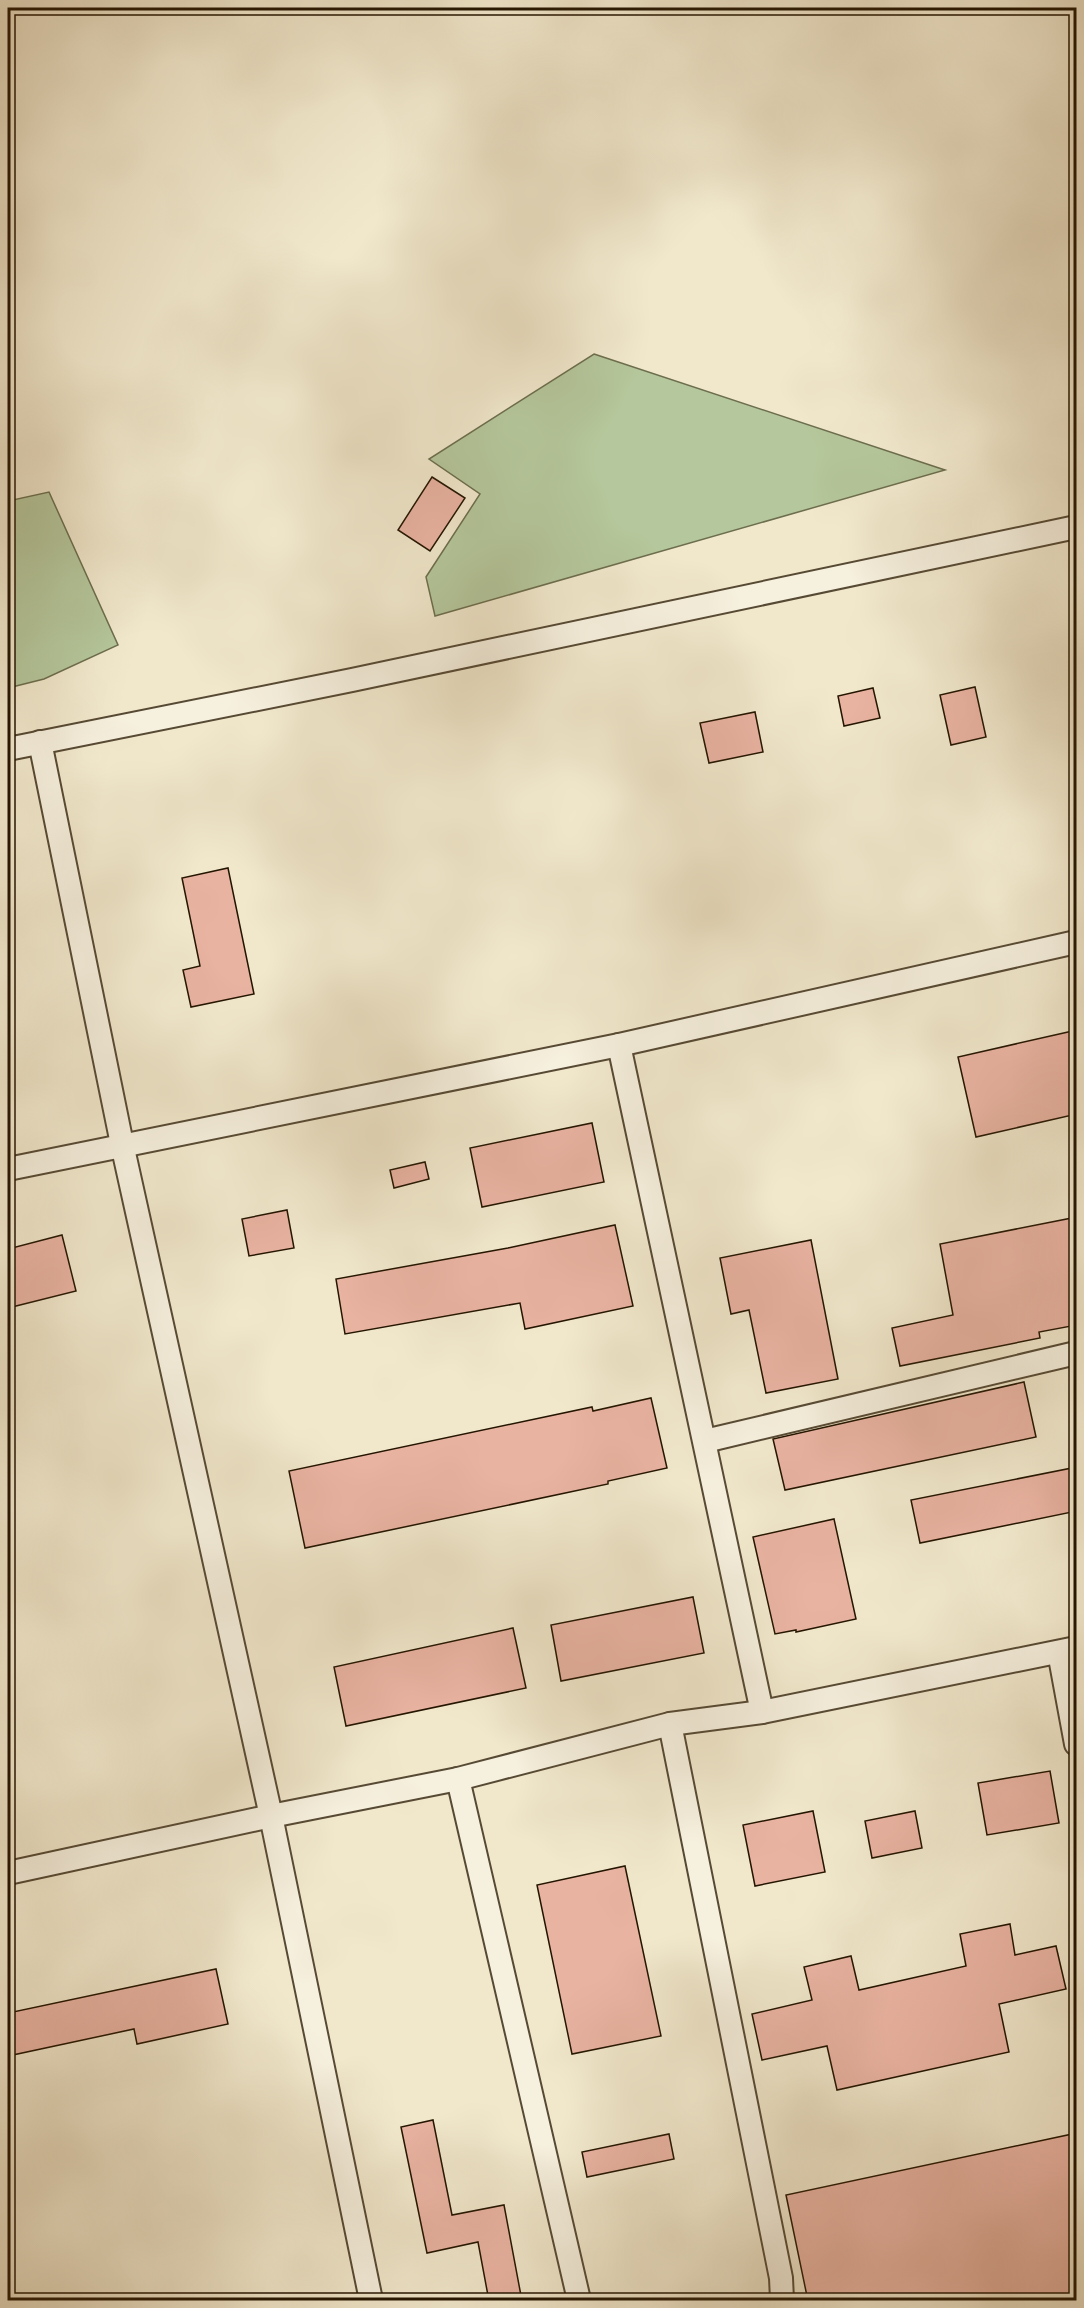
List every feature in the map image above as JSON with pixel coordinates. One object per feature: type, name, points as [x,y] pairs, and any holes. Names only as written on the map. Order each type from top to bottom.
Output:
[{"type":"street","points":[[8,749],[1077,527]]},
{"type":"street","points":[[39,742],[122,1144],[272,1816],[371,2301]]},
{"type":"street","points":[[8,1169],[122,1144],[619,1045],[1077,942]]},
{"type":"street","points":[[619,1045],[762,1712]]},
{"type":"street","points":[[705,1440],[1077,1353]]},
{"type":"street","points":[[8,1873],[272,1816],[458,1779],[669,1724],[762,1712],[1068,1650],[1077,1744]]},
{"type":"street","points":[[669,1724],[781,2278],[782,2301]]},
{"type":"street","points":[[458,1779],[579,2301]]},
{"type":"green space","points":[[594,354],[945,470],[435,616],[426,577],[480,494],[429,459]]},
{"type":"green space","points":[[49,492],[118,645],[44,679],[8,688],[8,501]]},
{"type":"building","points":[[432,477],[465,498],[430,551],[398,530]]},
{"type":"building","points":[[975,687],[986,737],[951,745],[940,695]]},
{"type":"building","points":[[873,688],[880,718],[844,726],[838,696]]},
{"type":"building","points":[[755,712],[763,752],[709,763],[700,723]]},
{"type":"building","points":[[228,868],[254,994],[191,1007],[183,970],[200,966],[182,878]]},
{"type":"building","points":[[1077,1030],[1077,1114],[976,1137],[958,1057]]},
{"type":"building","points":[[592,1123],[604,1182],[482,1207],[470,1148]]},
{"type":"building","points":[[425,1162],[429,1179],[394,1188],[390,1170]]},
{"type":"building","points":[[287,1210],[294,1248],[249,1256],[242,1219]]},
{"type":"building","points":[[1077,1217],[1077,1325],[1039,1332],[1040,1338],[900,1366],[892,1328],[953,1315],[940,1244]]},
{"type":"building","points":[[615,1225],[633,1306],[525,1329],[520,1303],[345,1334],[336,1279],[508,1248]]},
{"type":"building","points":[[62,1235],[76,1291],[8,1308],[8,1249]]},
{"type":"building","points":[[811,1240],[838,1379],[766,1393],[749,1310],[731,1314],[720,1258]]},
{"type":"building","points":[[1024,1382],[1036,1437],[785,1490],[773,1439]]},
{"type":"building","points":[[651,1398],[667,1468],[608,1481],[608,1484],[305,1548],[289,1471],[592,1407],[593,1411]]},
{"type":"building","points":[[1077,1467],[1077,1511],[920,1543],[911,1500]]},
{"type":"building","points":[[834,1519],[856,1619],[796,1632],[796,1630],[775,1634],[753,1537]]},
{"type":"building","points":[[693,1597],[704,1653],[561,1681],[551,1625]]},
{"type":"building","points":[[513,1628],[526,1688],[346,1726],[334,1667]]},
{"type":"building","points":[[1050,1771],[1059,1823],[987,1835],[978,1783]]},
{"type":"building","points":[[813,1811],[825,1872],[755,1886],[743,1825]]},
{"type":"building","points":[[915,1811],[922,1848],[872,1858],[865,1821]]},
{"type":"building","points":[[625,1866],[661,2036],[572,2054],[537,1885]]},
{"type":"building","points":[[1010,1924],[1015,1955],[1056,1946],[1066,1989],[999,2004],[1009,2052],[837,2090],[827,2046],[762,2060],[752,2014],[812,2000],[804,1967],[851,1956],[859,1990],[966,1966],[960,1934]]},
{"type":"building","points":[[216,1969],[228,2024],[137,2044],[134,2029],[8,2056],[8,2013]]},
{"type":"building","points":[[433,2120],[452,2215],[504,2205],[522,2301],[489,2301],[478,2242],[427,2253],[401,2127]]},
{"type":"building","points":[[1077,2133],[1077,2301],[808,2301],[786,2195]]},
{"type":"building","points":[[669,2134],[674,2159],[587,2177],[582,2152]]}]
